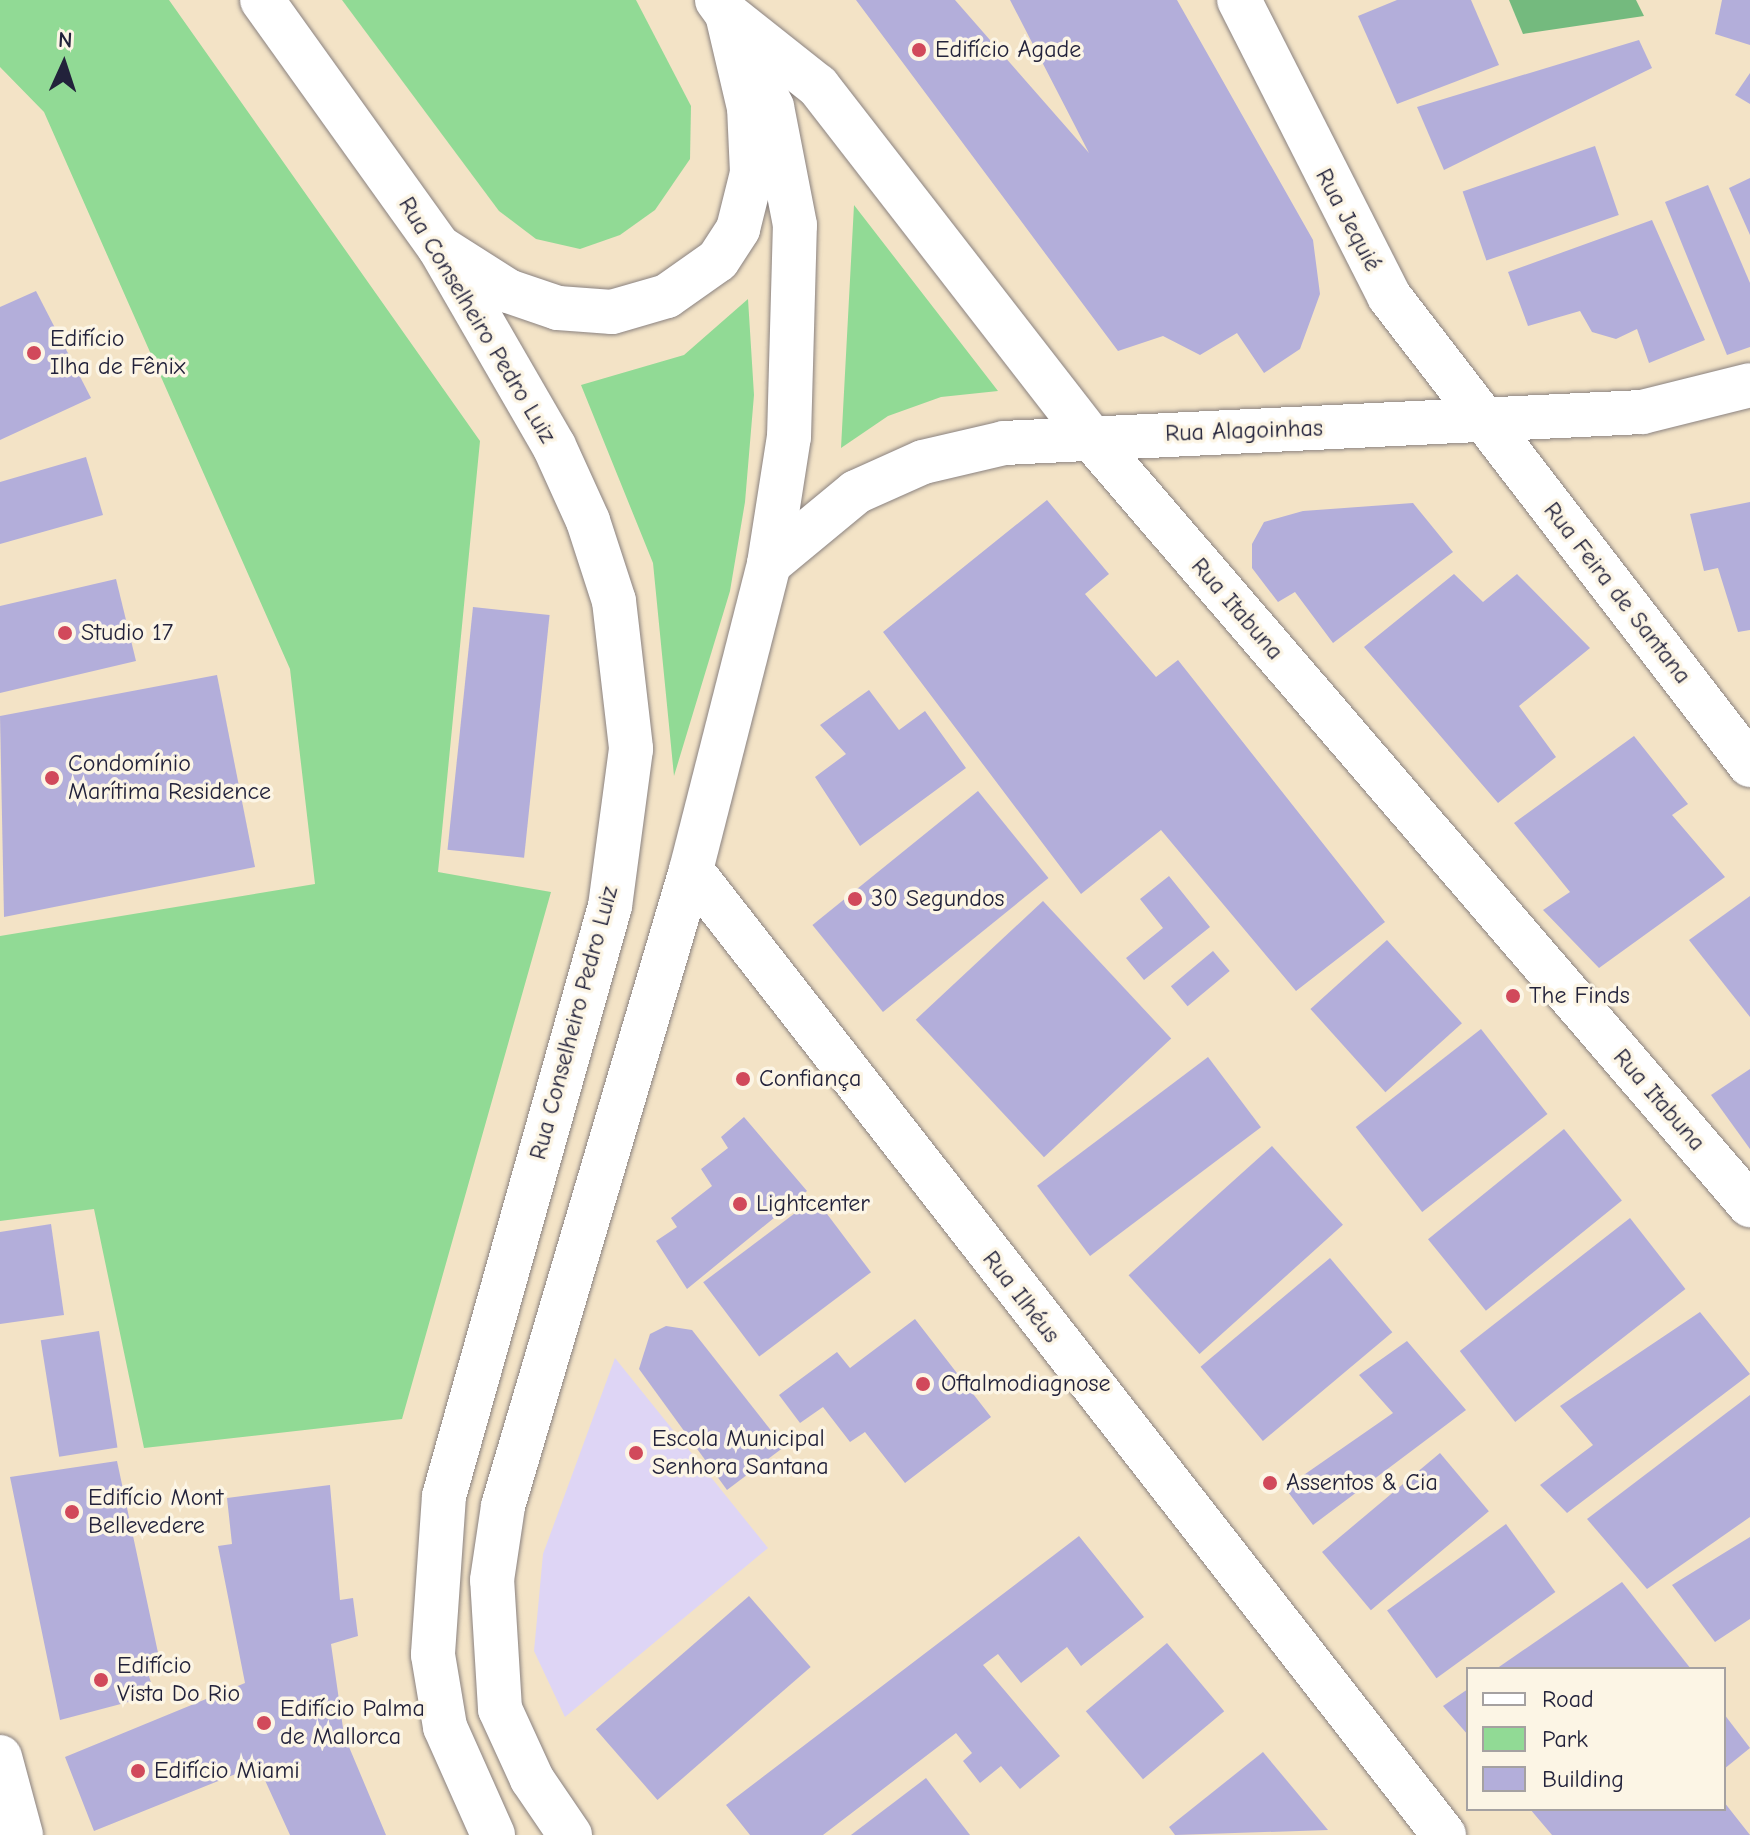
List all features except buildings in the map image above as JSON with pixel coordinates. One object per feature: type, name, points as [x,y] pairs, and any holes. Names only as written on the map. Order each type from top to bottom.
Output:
[{"type":"street","name":"Rua Conselheiro Pedro Luiz","points":[[262,0],[439,247],[554,446],[588,521],[614,601],[631,749],[610,906],[444,1496],[433,1655],[445,1727],[493,1835]]},
{"type":"street","name":"Rua Jequié","points":[[1239,0],[1389,296],[1485,422]]},
{"type":"street","points":[[439,247],[508,291],[558,308],[612,312],[667,296],[718,260],[738,229],[752,173],[749,108],[722,7]]},
{"type":"street","points":[[570,1835],[532,1779],[500,1709],[492,1580],[503,1506],[691,870],[769,564],[789,437],[795,225],[772,107],[722,7]]},
{"type":"street","name":"Rua Itabuna","points":[[722,7],[818,86],[1090,437],[1750,1205]]},
{"type":"street","name":"Rua Alagoinhas","points":[[769,564],[856,492],[923,462],[1004,443],[1642,412],[1750,385]]},
{"type":"street","name":"Rua Feira de Santana","points":[[1485,422],[1750,765]]},
{"type":"street","name":"Rua Ilhéus","points":[[691,870],[1444,1835]]},
{"type":"street","points":[[0,1757],[21,1835]]},
{"type":"shaded area","name":"Escola Municipal Senhora Santana","points":[[615,1358],[768,1548],[565,1717],[534,1651],[543,1554]]},
{"type":"green space","points":[[0,0],[169,0],[480,441],[438,872],[551,892],[402,1419],[144,1448],[94,1209],[0,1221],[0,936],[315,884],[290,669],[44,112],[0,67]]},
{"type":"green space","points":[[342,0],[636,0],[691,106],[690,159],[655,210],[620,235],[580,249],[536,239],[499,211]]},
{"type":"green space","points":[[1509,0],[1636,0],[1644,16],[1523,34]]},
{"type":"green space","points":[[854,205],[998,391],[941,397],[888,416],[841,448]]},
{"type":"green space","points":[[748,299],[754,395],[745,502],[730,591],[674,776],[653,563],[581,385],[684,355]]},
{"type":"place","name":"Edifício Agade","points":[[919,50]]},
{"type":"place","name":"Edifício Ilha de Fênix","points":[[34,353]]},
{"type":"place","name":"Studio 17","points":[[65,633]]},
{"type":"place","name":"Condomínio Marítima Residence","points":[[52,778]]},
{"type":"place","name":"30 Segundos","points":[[855,899]]},
{"type":"place","name":"The Finds","points":[[1513,996]]},
{"type":"place","name":"Confiança","points":[[743,1079]]},
{"type":"place","name":"Lightcenter","points":[[740,1204]]},
{"type":"place","name":"Oftalmodiagnose","points":[[923,1384]]},
{"type":"place","name":"Escola Municipal Senhora Santana","points":[[636,1453]]},
{"type":"place","name":"Assentos & Cia","points":[[1270,1483]]},
{"type":"place","name":"Edifício Mont Bellevedere","points":[[72,1512]]},
{"type":"place","name":"Edifício Vista Do Rio","points":[[101,1680]]},
{"type":"place","name":"Edifício Palma de Mallorca","points":[[264,1723]]},
{"type":"place","name":"Edifício Miami","points":[[138,1771]]}]
